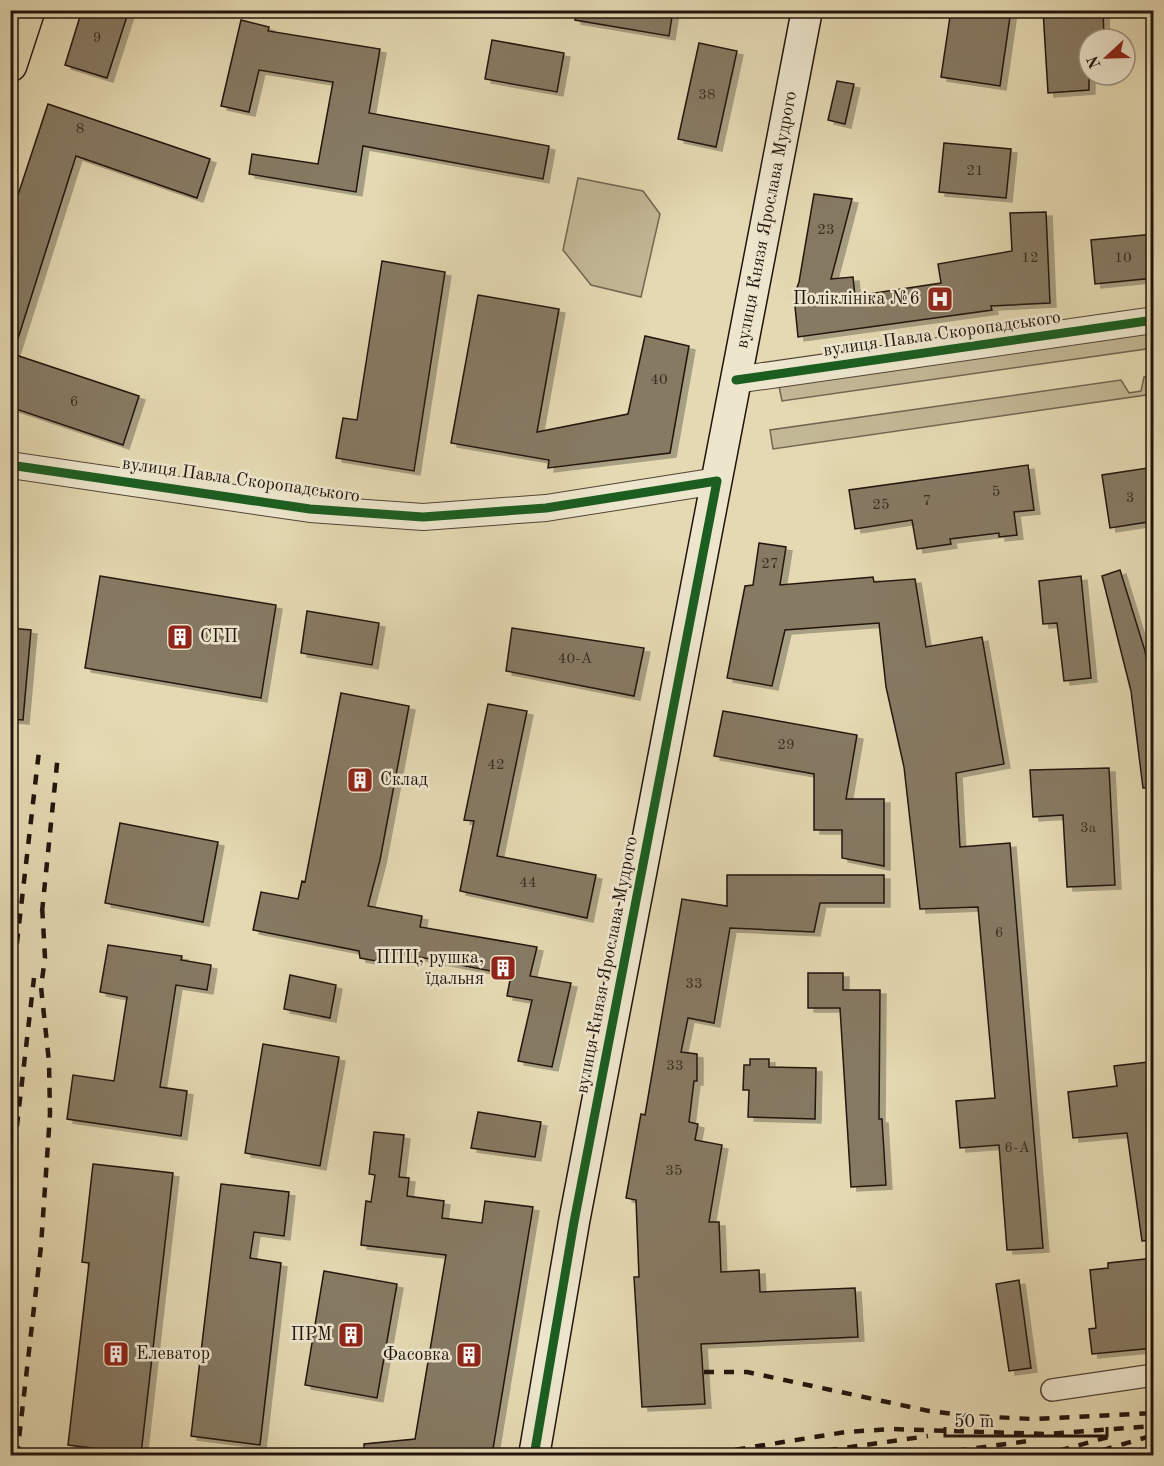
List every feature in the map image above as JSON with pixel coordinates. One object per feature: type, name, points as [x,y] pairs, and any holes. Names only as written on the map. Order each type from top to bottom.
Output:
[{"type":"main road","points":[[10,64],[28,10]]},
{"type":"main road","name":"вулиця Князя Ярослава Мудрого","points":[[534,1455],[574,1222],[807,10]]},
{"type":"street","name":"вулиця Павла Скоропадського","points":[[736,380],[1154,320]]},
{"type":"street","name":"вулиця Павла Скоропадського","points":[[10,465],[310,510],[423,517],[546,507],[717,481]]},
{"type":"street","points":[[1052,1390],[1154,1376]]},
{"type":"shaded area","points":[[578,178],[643,191],[660,214],[641,297],[591,285],[563,250]]},
{"type":"shaded area","points":[[1153,332],[1153,348],[782,401],[778,382]]},
{"type":"shaded area","points":[[1153,376],[1153,394],[773,449],[770,430],[1121,380],[1129,393],[1141,391],[1144,377]]},
{"type":"building","points":[[82,10],[129,10],[107,78],[65,65]]},
{"type":"building","points":[[575,10],[673,10],[669,36],[575,20]]},
{"type":"building","points":[[951,10],[1011,10],[1000,86],[941,77]]},
{"type":"building","points":[[1043,10],[1103,10],[1104,27],[1077,27],[1077,87],[1089,87],[1089,90],[1048,93]]},
{"type":"building","points":[[241,20],[269,27],[268,31],[380,49],[369,113],[549,146],[543,179],[363,146],[356,192],[249,174],[252,154],[318,164],[333,82],[259,70],[249,112],[221,106]]},
{"type":"building","points":[[492,40],[564,53],[557,92],[485,79]]},
{"type":"building","points":[[699,43],[737,51],[716,147],[678,139]]},
{"type":"building","points":[[837,81],[854,84],[845,124],[828,120]]},
{"type":"building","points":[[48,104],[210,159],[197,198],[76,156],[14,351],[10,350],[10,219]]},
{"type":"building","points":[[944,143],[1011,149],[1006,198],[939,192]]},
{"type":"building","points":[[814,194],[852,199],[831,279],[853,277],[855,296],[941,283],[938,264],[1012,251],[1010,213],[1046,212],[1050,303],[991,306],[992,310],[798,337],[794,296],[799,282]]},
{"type":"building","points":[[1154,234],[1154,278],[1095,284],[1091,240]]},
{"type":"building","points":[[382,261],[445,272],[414,471],[336,458],[343,418],[357,420]]},
{"type":"building","points":[[478,295],[559,309],[537,432],[628,414],[645,336],[689,346],[670,453],[548,468],[549,460],[451,443]]},
{"type":"building","points":[[10,353],[139,396],[123,445],[10,407]]},
{"type":"building","points":[[1028,465],[1034,510],[1014,512],[1017,535],[999,537],[999,533],[950,539],[951,544],[917,549],[912,520],[855,529],[849,490]]},
{"type":"building","points":[[1154,467],[1154,521],[1110,528],[1102,475]]},
{"type":"building","points":[[759,543],[786,547],[780,585],[873,577],[874,582],[915,579],[926,647],[982,637],[1004,764],[956,773],[960,847],[1010,843],[1043,1248],[1007,1250],[999,1145],[960,1148],[956,1101],[995,1098],[978,907],[920,909],[904,767],[886,687],[879,623],[785,630],[772,686],[727,678],[745,586],[753,585]]},
{"type":"building","points":[[1120,570],[1145,651],[1154,704],[1154,787],[1143,788],[1131,691],[1102,576]]},
{"type":"building","name":"СГП","points":[[100,576],[276,605],[261,698],[85,668]]},
{"type":"building","points":[[1081,576],[1091,678],[1064,681],[1057,623],[1043,624],[1039,581]]},
{"type":"building","points":[[307,611],[379,623],[372,665],[301,653]]},
{"type":"building","points":[[10,628],[31,630],[23,720],[10,719]]},
{"type":"building","points":[[512,628],[644,648],[634,696],[506,671]]},
{"type":"building","points":[[341,693],[409,706],[380,860],[368,906],[422,916],[420,927],[537,947],[530,976],[571,983],[552,1067],[518,1061],[532,1000],[507,996],[511,975],[379,949],[376,961],[360,958],[359,951],[253,930],[261,892],[298,899],[302,881],[305,882]]},
{"type":"building","points":[[488,704],[527,711],[497,856],[596,875],[587,918],[460,891],[474,821],[464,820]]},
{"type":"building","points":[[723,711],[857,735],[846,799],[884,799],[884,866],[842,858],[842,830],[814,830],[814,774],[714,756]]},
{"type":"building","points":[[1109,768],[1115,885],[1067,887],[1063,815],[1033,817],[1030,770]]},
{"type":"building","points":[[120,823],[218,842],[203,922],[105,903]]},
{"type":"building","points":[[727,875],[884,875],[884,903],[820,903],[814,932],[730,928],[714,1023],[688,1018],[681,1052],[697,1054],[697,1081],[694,1081],[689,1122],[698,1124],[695,1140],[722,1145],[709,1222],[719,1222],[721,1272],[759,1270],[760,1292],[855,1288],[858,1337],[701,1344],[705,1404],[642,1407],[634,1277],[639,1277],[636,1200],[626,1198],[641,1114],[645,1115],[682,899],[727,906]]},
{"type":"building","points":[[108,945],[182,956],[181,960],[211,965],[207,990],[176,985],[160,1087],[187,1091],[181,1136],[67,1119],[73,1075],[114,1081],[127,997],[100,992]]},
{"type":"building","points":[[808,973],[843,973],[843,990],[880,990],[879,1119],[882,1119],[886,1185],[851,1187],[840,1008],[808,1008]]},
{"type":"building","points":[[290,975],[336,985],[330,1018],[284,1009]]},
{"type":"building","points":[[263,1044],[339,1057],[320,1166],[245,1153]]},
{"type":"building","points":[[750,1059],[769,1059],[769,1067],[816,1068],[815,1119],[748,1117],[749,1090],[743,1090],[744,1065],[750,1065]]},
{"type":"building","points":[[1148,1062],[1154,1093],[1154,1240],[1142,1241],[1127,1133],[1073,1138],[1068,1092],[1117,1086],[1114,1066]]},
{"type":"building","points":[[478,1112],[541,1122],[535,1157],[471,1148]]},
{"type":"building","points":[[374,1132],[404,1135],[399,1177],[409,1178],[407,1196],[444,1201],[442,1218],[482,1223],[485,1201],[533,1207],[492,1455],[364,1455],[364,1444],[415,1439],[446,1255],[361,1245],[366,1201],[371,1202],[375,1175],[369,1174]]},
{"type":"building","name":"Елеватор","points":[[93,1164],[173,1173],[141,1454],[68,1445],[89,1263],[82,1262]]},
{"type":"building","name":"Елеватор","points":[[221,1184],[289,1192],[284,1236],[254,1232],[250,1258],[281,1263],[260,1445],[191,1436]]},
{"type":"building","points":[[1154,1258],[1154,1348],[1092,1354],[1089,1329],[1096,1328],[1090,1270],[1108,1268],[1108,1263]]},
{"type":"building","name":"ПРМ","points":[[324,1271],[397,1284],[377,1398],[305,1385]]},
{"type":"building","points":[[1019,1280],[1031,1368],[1009,1371],[996,1284]]},
{"type":"railway","points":[[10,1003],[39,751]]},
{"type":"railway","points":[[42,912],[58,754]]},
{"type":"railway","points":[[17,1456],[41,1246],[50,1114],[49,1062],[41,987],[45,958],[42,905]]},
{"type":"railway","points":[[10,1186],[34,978]]},
{"type":"railway","points":[[704,1372],[747,1372],[929,1411],[972,1416],[1032,1419],[1154,1413]]},
{"type":"railway","points":[[696,1456],[846,1432],[891,1429],[1046,1434],[1154,1426]]},
{"type":"railway","points":[[1083,1456],[1154,1435]]},
{"type":"railway","points":[[788,1456],[928,1436]]},
{"type":"railway","points":[[1040,1456],[1112,1436]]},
{"type":"railway","points":[[917,1456],[1036,1440]]},
{"type":"cycle path","points":[[736,380],[1154,320]]},
{"type":"cycle path","points":[[10,465],[310,509],[423,517],[546,508],[717,481],[574,1222],[534,1456]]},
{"type":"place","name":"Поліклініка №6","points":[[940,299]]},
{"type":"place","name":"СГП","points":[[180,637]]},
{"type":"place","name":"Склад","points":[[360,780]]},
{"type":"place","name":"ППЦ, рушка, їдальня","points":[[503,968]]},
{"type":"place","name":"ПРМ","points":[[351,1335]]},
{"type":"place","name":"Елеватор","points":[[116,1354]]},
{"type":"place","name":"Фасовка","points":[[469,1355]]}]
